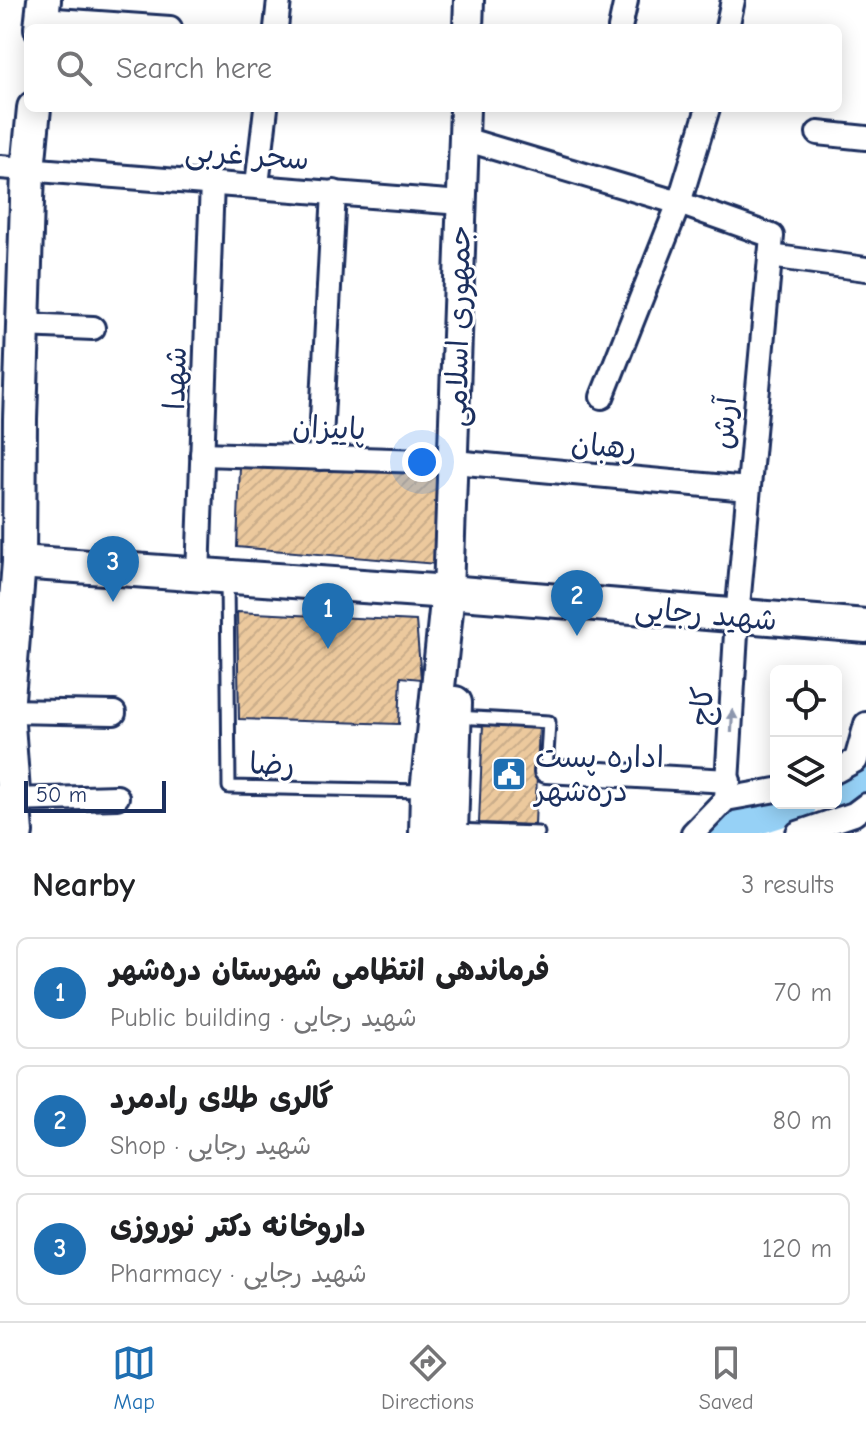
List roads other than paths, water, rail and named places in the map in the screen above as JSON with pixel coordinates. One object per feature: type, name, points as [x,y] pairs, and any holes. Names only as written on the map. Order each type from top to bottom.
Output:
[{"type":"main road","points":[[16,833],[7,711],[10,418],[23,325],[14,168],[33,112]]},
{"type":"main road","name":"شهید رجایی","points":[[10,561],[866,626]]},
{"type":"main road","name":"جمهوری اسلامی","points":[[443,832],[456,717],[448,592]]},
{"type":"main road","name":"جمهوری اسلامی","points":[[443,832],[427,792],[448,592]]},
{"type":"street","points":[[276,24],[279,0]]},
{"type":"street","points":[[468,24],[469,0]]},
{"type":"street","points":[[621,24],[626,0]]},
{"type":"street","points":[[728,24],[733,0]]},
{"type":"street","points":[[42,16],[127,24]]},
{"type":"street","points":[[257,185],[266,112]]},
{"type":"street","name":"جمهوری اسلامی","points":[[448,592],[465,112]]},
{"type":"street","points":[[602,397],[679,203],[707,112]]},
{"type":"street","points":[[818,133],[866,138]]},
{"type":"street","points":[[464,139],[679,203],[771,246],[866,269]]},
{"type":"street","name":"سحر غربی","points":[[14,168],[461,203]]},
{"type":"street","name":"شهدا","points":[[212,182],[202,454],[212,577]]},
{"type":"street","points":[[320,458],[334,192]]},
{"type":"street","name":"آرش","points":[[737,617],[771,246]]},
{"type":"street","points":[[23,325],[93,328]]},
{"type":"street","name":"پاییزان","points":[[202,454],[454,462]]},
{"type":"street","name":"رهبان","points":[[454,462],[748,489]]},
{"type":"street","name":"کاج","points":[[727,790],[737,617]]},
{"type":"street","points":[[7,711],[114,713]]},
{"type":"street","points":[[842,768],[856,760],[866,724]]},
{"type":"street","points":[[546,771],[727,790],[770,790]]},
{"type":"street","points":[[693,833],[727,790]]},
{"type":"street","points":[[13,800],[117,797]]},
{"type":"street","points":[[798,833],[854,814],[866,805]]},
{"type":"lane","name":"رضا","points":[[212,577],[229,787],[427,792]]},
{"type":"lane","points":[[456,717],[549,722],[546,771]]},
{"type":"lane","points":[[443,832],[538,833]]},
{"type":"waterway","points":[[842,788],[862,777],[866,769]]},
{"type":"waterway","points":[[720,833],[734,825],[782,809]]},
{"type":"place","name":"داروخانه دکتر نوروزی","points":[[113,602]]},
{"type":"place","name":"گالری طلای رادمرد","points":[[577,636]]},
{"type":"place","name":"فرماندهی انتظامی شهرستان دره‌شهر","points":[[328,649]]},
{"type":"place","name":"اداره پست دره‌شهر","points":[[509,774]]}]
